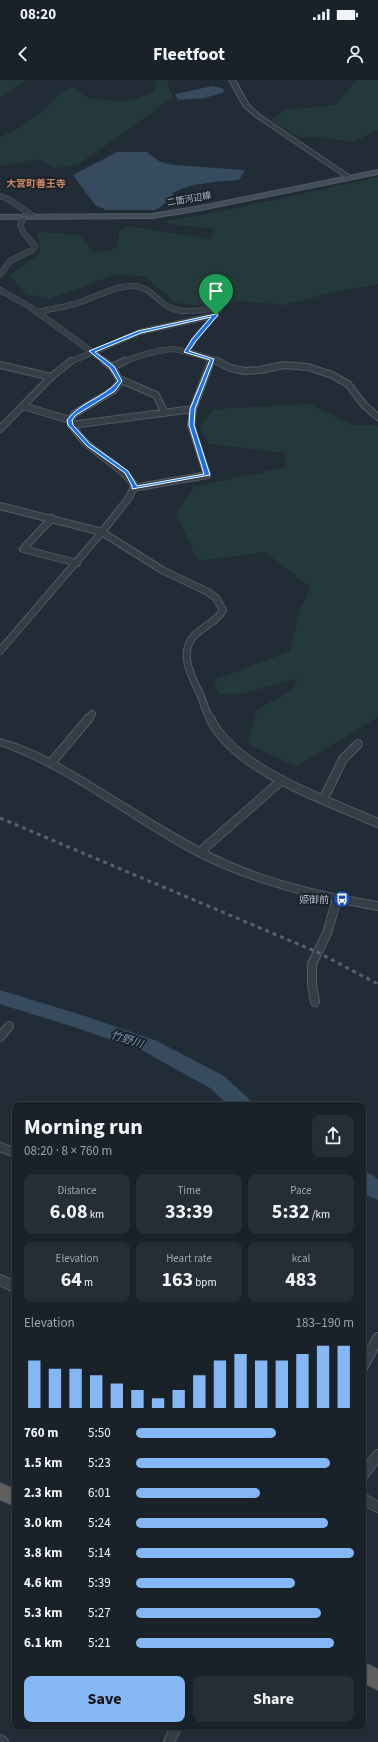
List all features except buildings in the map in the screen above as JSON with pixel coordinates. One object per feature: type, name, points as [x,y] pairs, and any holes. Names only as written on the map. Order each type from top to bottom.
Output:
[{"type":"highway","points":[[0,1491],[12,1497]]},
{"type":"highway","points":[[366,1674],[378,1680]]},
{"type":"main road","name":"二箇河辺線","points":[[0,217],[152,216],[181,212],[378,172]]},
{"type":"street","points":[[232,80],[246,106],[258,116],[350,178]]},
{"type":"street","points":[[0,196],[10,200],[29,216],[20,225],[23,232],[35,246],[32,250],[10,262],[0,275]]},
{"type":"street","points":[[36,312],[69,306],[115,289],[134,286],[144,288],[152,292],[169,306],[178,310],[220,308],[216,315],[194,340],[187,352]]},
{"type":"street","points":[[0,290],[36,312],[92,351],[112,367],[119,379],[156,395],[165,413]]},
{"type":"street","points":[[0,429],[51,377],[74,360],[92,351],[145,330],[216,315]]},
{"type":"street","points":[[112,367],[134,358],[158,351],[172,349],[212,359],[230,368],[245,371],[260,370],[284,365],[298,365],[332,375],[348,384],[364,405],[378,417]]},
{"type":"street","points":[[133,488],[207,475],[191,425],[193,409],[212,359]]},
{"type":"street","points":[[0,365],[51,377]]},
{"type":"street","points":[[71,422],[74,414],[114,390],[120,381],[119,379]]},
{"type":"street","points":[[23,406],[71,422],[193,409]]},
{"type":"street","points":[[0,651],[77,563],[128,498],[135,486],[126,472],[88,445],[71,422]]},
{"type":"street","points":[[0,506],[52,518],[102,532],[162,570],[208,592],[216,598],[221,604],[223,610],[221,615],[216,622],[192,638],[188,645],[187,662],[190,673],[216,732],[235,750],[282,780],[378,823]]},
{"type":"street","points":[[52,518],[23,549],[77,563]]},
{"type":"street","points":[[51,763],[92,714]]},
{"type":"street","points":[[0,742],[51,763],[143,820],[200,852],[248,874],[337,899],[378,906]]},
{"type":"street","points":[[324,798],[342,759],[358,744]]},
{"type":"street","points":[[200,852],[282,780]]},
{"type":"street","points":[[316,1002],[312,984],[312,964],[327,932],[337,899]]},
{"type":"street","points":[[0,1037],[9,1026]]},
{"type":"street","points":[[0,1147],[12,1152]]},
{"type":"street","points":[[0,1280],[12,1286]]},
{"type":"street","points":[[366,1360],[378,1338]]},
{"type":"street","points":[[366,1471],[378,1455]]},
{"type":"street","points":[[366,1501],[378,1507]]},
{"type":"street","points":[[169,1742],[175,1730]]},
{"type":"green space","points":[[0,80],[28,80],[0,97]]},
{"type":"green space","points":[[157,80],[167,80],[173,97],[77,165],[56,168],[37,159],[0,166],[0,137],[18,128],[34,117],[64,91],[75,87],[88,98],[124,102],[153,93]]},
{"type":"green space","points":[[357,80],[378,80],[378,130],[353,142],[317,137],[301,138],[271,120],[284,110],[335,105]]},
{"type":"green space","points":[[378,177],[378,284],[330,293],[285,305],[239,301],[203,306],[176,303],[145,277],[118,274],[49,299],[26,294],[10,275],[40,253],[38,232],[79,235],[95,253],[117,248],[119,232],[128,226],[211,239],[215,229],[164,223],[169,220],[218,212]]},
{"type":"green space","points":[[310,404],[353,425],[378,426],[378,717],[296,767],[248,744],[257,710],[293,689],[298,678],[242,694],[219,694],[214,680],[290,651],[300,610],[310,587],[265,552],[198,561],[176,514],[194,487],[286,467],[285,453],[209,444],[199,427],[214,409]]},
{"type":"water","points":[[213,86],[222,88],[225,92],[205,98],[178,100],[175,94]]},
{"type":"water","points":[[117,152],[147,152],[159,161],[173,165],[245,170],[239,180],[205,183],[181,189],[173,193],[171,200],[155,210],[106,210],[95,205],[73,175]]},
{"type":"waterway","name":"竹野川","points":[[0,997],[84,1023],[150,1046],[217,1082],[239,1102]]},
{"type":"waterway","name":"竹野川","points":[[366,1182],[378,1191]]},
{"type":"railway","points":[[0,818],[317,952],[378,984]]},
{"type":"place","name":"姫御前","points":[[342,899]]},
{"type":"district","name":"大宮町善王寺","points":[[36,183]]},
{"type":"route","points":[[216,315],[194,340],[187,352],[212,359],[193,409],[191,425],[207,475],[133,488],[135,486],[126,472],[88,445],[71,425],[70,420],[74,414],[114,390],[120,381],[112,367],[92,351],[149,329],[216,315]]}]
